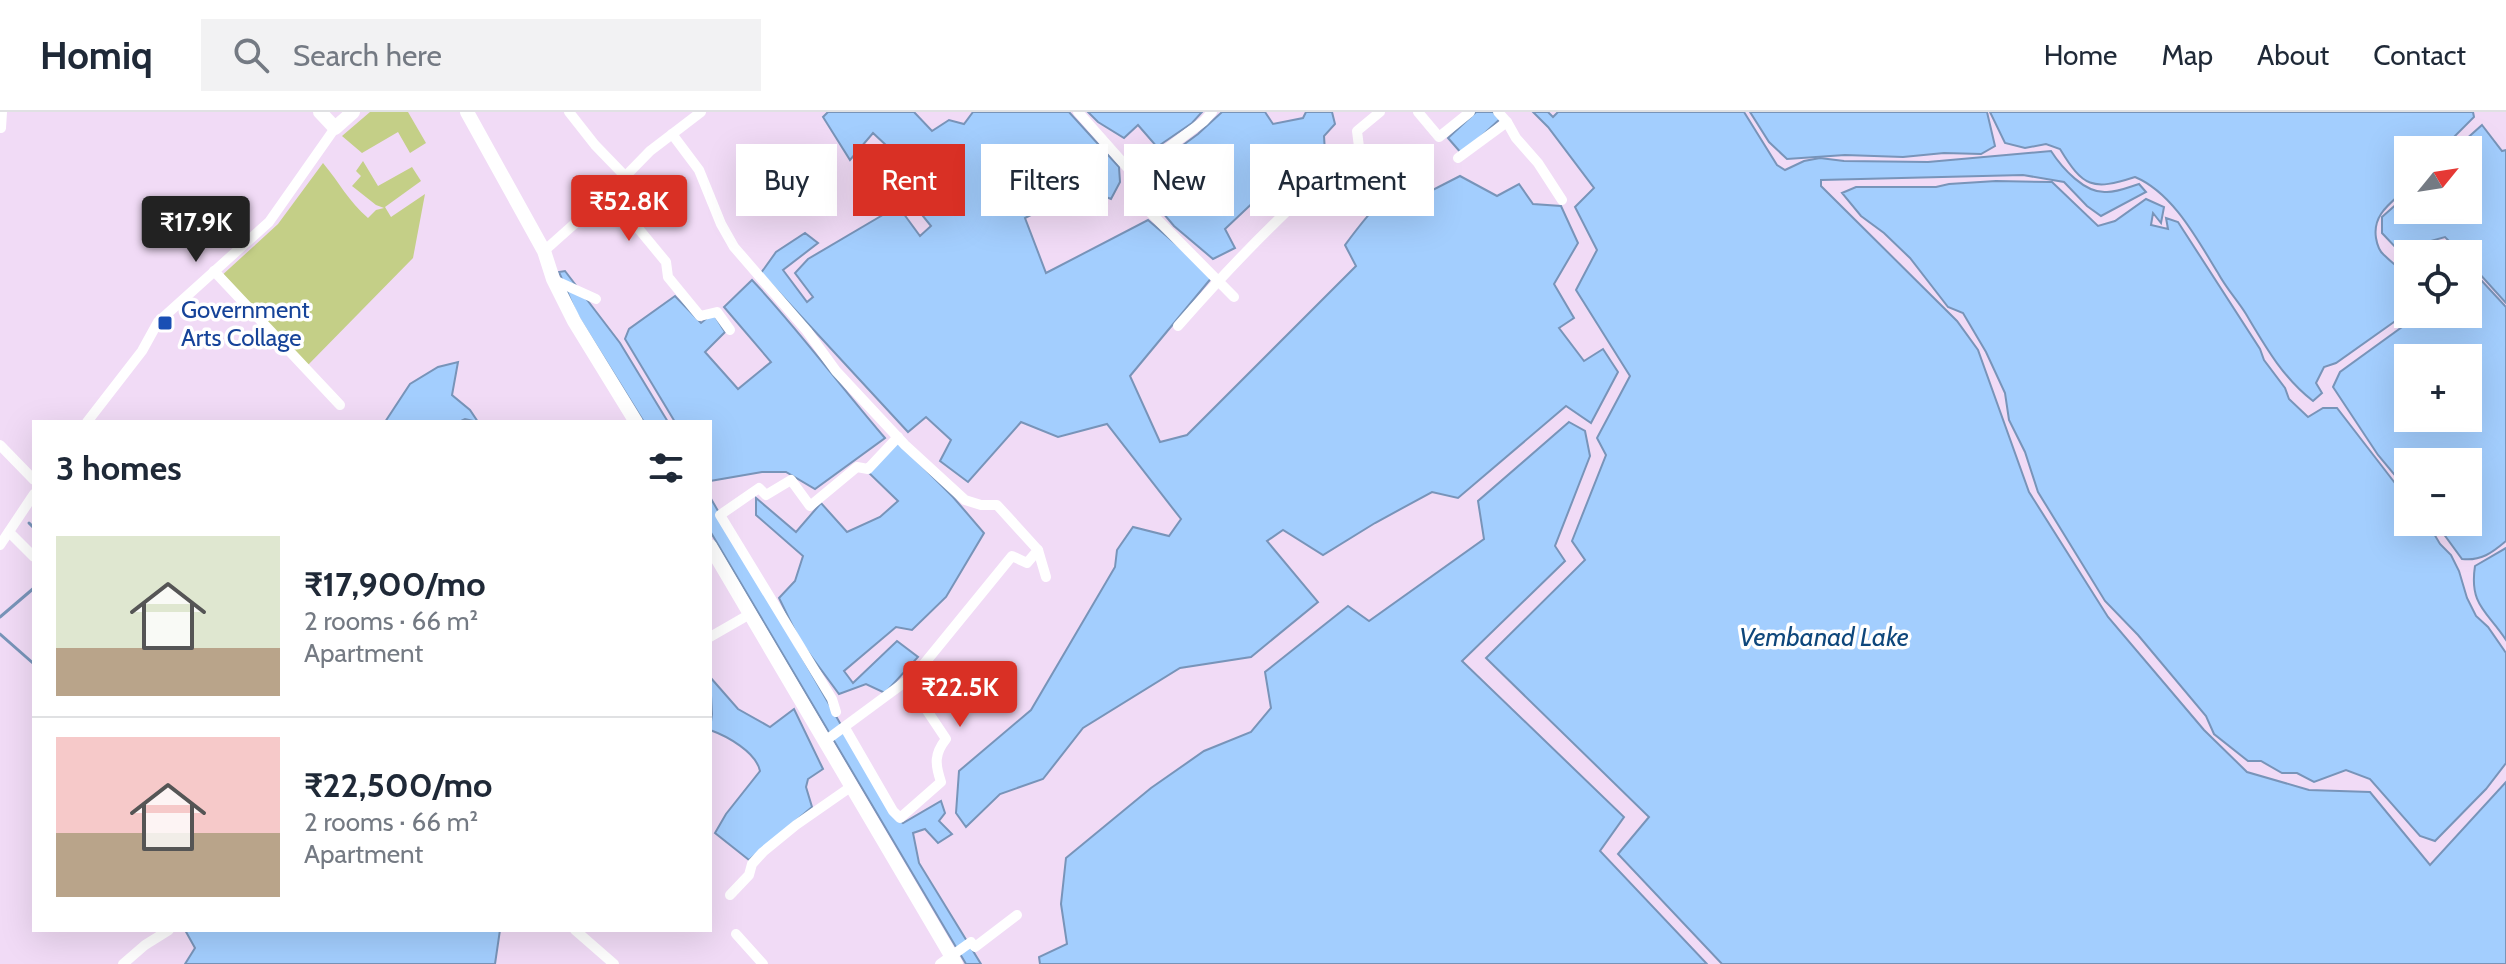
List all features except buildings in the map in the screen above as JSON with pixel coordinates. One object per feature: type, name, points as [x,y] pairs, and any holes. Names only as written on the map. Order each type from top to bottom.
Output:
[{"type":"street","points":[[1,128],[2,112]]},
{"type":"street","points":[[320,112],[335,128]]},
{"type":"street","points":[[89,420],[142,351],[158,322],[269,222],[335,128],[353,112]]},
{"type":"street","points":[[467,112],[544,251],[553,279],[574,321],[635,420]]},
{"type":"street","points":[[569,112],[624,175]]},
{"type":"street","points":[[544,251],[609,193],[624,175],[701,112]]},
{"type":"street","points":[[1078,112],[1124,164]]},
{"type":"street","points":[[1173,144],[1212,112]]},
{"type":"street","points":[[1178,326],[1307,190],[1359,147],[1357,131],[1380,112]]},
{"type":"street","points":[[1418,112],[1439,137],[1470,112]]},
{"type":"street","points":[[1498,112],[1562,200]]},
{"type":"street","points":[[1458,158],[1507,122]]},
{"type":"street","points":[[672,134],[699,170],[734,247],[807,331],[836,371],[898,437],[965,500],[981,505],[997,505],[1038,550],[1046,577]]},
{"type":"street","points":[[609,193],[666,262],[668,277],[700,316],[717,312],[730,330]]},
{"type":"street","points":[[1154,216],[1234,297]]},
{"type":"street","points":[[214,271],[340,405]]},
{"type":"street","points":[[553,279],[596,299]]},
{"type":"street","points":[[836,712],[832,699],[720,515],[759,488],[766,495],[791,480],[810,506],[857,467],[868,469],[898,437]]},
{"type":"street","points":[[0,445],[32,478]]},
{"type":"street","points":[[0,545],[32,497]]},
{"type":"street","points":[[9,532],[32,555]]},
{"type":"street","points":[[712,549],[852,786],[949,961],[971,942],[975,947],[1017,915]]},
{"type":"street","points":[[845,728],[900,818],[941,782],[935,765],[938,749],[946,739],[922,703],[936,691],[919,670],[1012,556],[1027,563],[1038,550]]},
{"type":"street","points":[[712,636],[750,614]]},
{"type":"street","points":[[825,741],[905,682]]},
{"type":"street","points":[[730,895],[749,875],[752,864],[763,852],[852,786]]},
{"type":"street","points":[[123,964],[166,932]]},
{"type":"street","points":[[577,932],[614,964]]},
{"type":"street","points":[[736,934],[763,964]]},
{"type":"green space","points":[[370,112],[408,112],[426,143],[410,153],[398,132],[362,153],[342,136]]},
{"type":"green space","points":[[363,161],[378,186],[412,167],[421,181],[385,207],[391,217],[425,194],[413,258],[307,366],[219,278],[278,224],[323,163],[368,218],[376,210],[384,208],[352,186],[361,176],[356,171]]},
{"type":"water","points":[[828,112],[914,112],[932,131],[949,120],[964,124],[973,112],[1069,112],[1098,144],[981,144],[981,216],[1029,216],[1025,218],[1046,273],[1148,220],[1213,276],[1130,376],[1160,442],[1187,435],[1356,266],[1345,245],[1368,216],[1434,216],[1434,189],[1460,176],[1497,196],[1519,184],[1533,204],[1561,206],[1578,243],[1554,284],[1574,318],[1559,328],[1584,361],[1603,349],[1618,372],[1591,423],[1566,406],[1458,498],[1432,492],[1323,555],[1283,530],[1267,541],[1318,602],[1251,657],[1180,668],[1083,728],[1043,779],[1000,794],[966,827],[956,813],[959,771],[1031,710],[1115,567],[1117,550],[1133,527],[1169,536],[1181,519],[1107,424],[1058,437],[1021,422],[968,482],[940,461],[951,440],[926,417],[908,432],[761,273],[776,252],[805,233],[818,243],[783,270],[807,302],[813,297],[795,273],[808,259],[881,216],[905,216],[920,236],[931,226],[923,216],[965,216],[965,144],[885,144],[873,133],[864,144],[853,144],[850,160],[823,117]]},
{"type":"water","points":[[1088,112],[1202,112],[1192,123],[1161,144],[1154,144],[1138,125],[1124,138]]},
{"type":"water","points":[[1222,112],[1265,112],[1273,124],[1303,118],[1306,112],[1332,112],[1335,124],[1324,136],[1324,144],[1250,144],[1250,205],[1225,229],[1235,248],[1213,259],[1166,216],[1234,216],[1234,144],[1184,144]]},
{"type":"water","points":[[1476,112],[1493,112],[1500,119],[1462,154],[1448,138]]},
{"type":"water","name":"Vembanad Lake","points":[[1533,112],[1548,112],[1553,117],[1558,112],[1744,112],[1777,165],[1785,170],[1820,158],[1928,162],[2051,151],[2068,172],[2099,192],[2139,184],[2146,192],[2101,216],[2064,182],[2023,175],[1821,180],[1821,186],[1957,321],[1978,350],[2029,492],[2108,617],[2204,730],[2247,772],[2309,790],[2370,792],[2430,865],[2506,782],[2506,964],[1722,964],[1618,854],[1649,817],[1486,658],[1585,560],[1572,541],[1606,455],[1597,438],[1630,376],[1576,290],[1597,250],[1575,207],[1594,188]]},
{"type":"water","points":[[1750,112],[1987,112],[1995,146],[1981,154],[1944,153],[1903,157],[1845,155],[1787,159],[1769,142]]},
{"type":"water","points":[[1990,112],[2473,112],[2474,117],[2455,136],[2394,136],[2394,200],[2380,215],[2376,240],[2381,252],[2394,264],[2394,322],[2336,363],[2324,367],[2316,383],[2322,393],[2313,401],[2275,361],[2193,232],[2161,194],[2135,177],[2108,184],[2090,182],[2075,171],[2060,149],[2046,144],[2025,148],[2005,143]]},
{"type":"water","points":[[2482,125],[2502,151],[2506,150],[2506,303],[2482,276],[2482,240],[2448,240],[2445,237],[2394,240],[2394,246],[2382,233],[2382,217],[2394,206],[2394,224],[2482,224],[2482,136],[2470,136]]},
{"type":"water","points":[[1108,155],[1119,167],[1120,182],[1111,199],[1108,198]]},
{"type":"water","points":[[2052,182],[2098,226],[2115,221],[2146,199],[2164,207],[2161,223],[2153,213],[2151,225],[2168,229],[2166,218],[2178,222],[2260,349],[2264,360],[2285,388],[2289,399],[2308,417],[2323,408],[2337,408],[2394,482],[2394,536],[2435,536],[2451,555],[2476,616],[2506,653],[2506,763],[2486,789],[2435,841],[2420,836],[2370,779],[2346,770],[2314,782],[2297,773],[2282,773],[2261,761],[2248,761],[2214,734],[2206,716],[2105,601],[2038,492],[2025,452],[2009,420],[2005,393],[1963,313],[1948,307],[1910,258],[1861,216],[1842,193],[1856,187],[1936,187],[1949,184]]},
{"type":"water","points":[[565,271],[620,343],[667,420],[643,420],[576,313],[559,272]]},
{"type":"water","points":[[752,280],[885,438],[815,489],[786,472],[762,472],[712,481],[712,420],[674,420],[625,339],[629,329],[675,296],[701,323],[713,313],[725,332],[705,352],[738,389],[771,362],[724,307]]},
{"type":"water","points":[[2482,281],[2506,307],[2506,541],[2486,555],[2462,559],[2445,536],[2482,536],[2482,448],[2394,448],[2394,474],[2333,387],[2340,372],[2401,328],[2482,328]]},
{"type":"water","points":[[458,362],[452,395],[477,420],[386,420],[410,384],[438,367]]},
{"type":"water","points":[[1569,422],[1585,431],[1590,456],[1555,546],[1565,561],[1462,661],[1624,817],[1600,851],[1707,964],[1040,964],[1039,957],[1067,944],[1061,904],[1066,858],[1151,788],[1204,751],[1251,732],[1271,708],[1265,672],[1348,606],[1369,621],[1484,539],[1478,501]]},
{"type":"water","points":[[897,441],[984,533],[946,597],[912,630],[896,627],[844,671],[853,683],[897,641],[918,657],[885,693],[866,684],[839,694],[800,641],[779,598],[795,581],[803,556],[756,515],[756,498],[796,532],[821,503],[847,532],[880,517],[898,501],[868,472]]},
{"type":"water","points":[[712,500],[894,817],[903,823],[941,801],[945,813],[939,821],[952,834],[938,843],[925,829],[913,833],[919,863],[981,964],[966,964],[712,534]]},
{"type":"water","points":[[2506,548],[2506,640],[2481,607],[2474,579],[2475,566]]},
{"type":"water","points":[[712,679],[738,709],[770,727],[794,709],[823,769],[808,779],[806,787],[812,807],[749,860],[715,833],[760,771],[753,757],[712,731]]},
{"type":"water","points":[[186,932],[500,932],[495,964],[185,964],[195,948]]},
{"type":"waterway","points":[[29,523],[32,526]]},
{"type":"waterway","points":[[0,617],[32,590]]},
{"type":"waterway","points":[[0,634],[32,662]]},
{"type":"place","name":"Government Arts Collage","points":[[165,323]]}]
